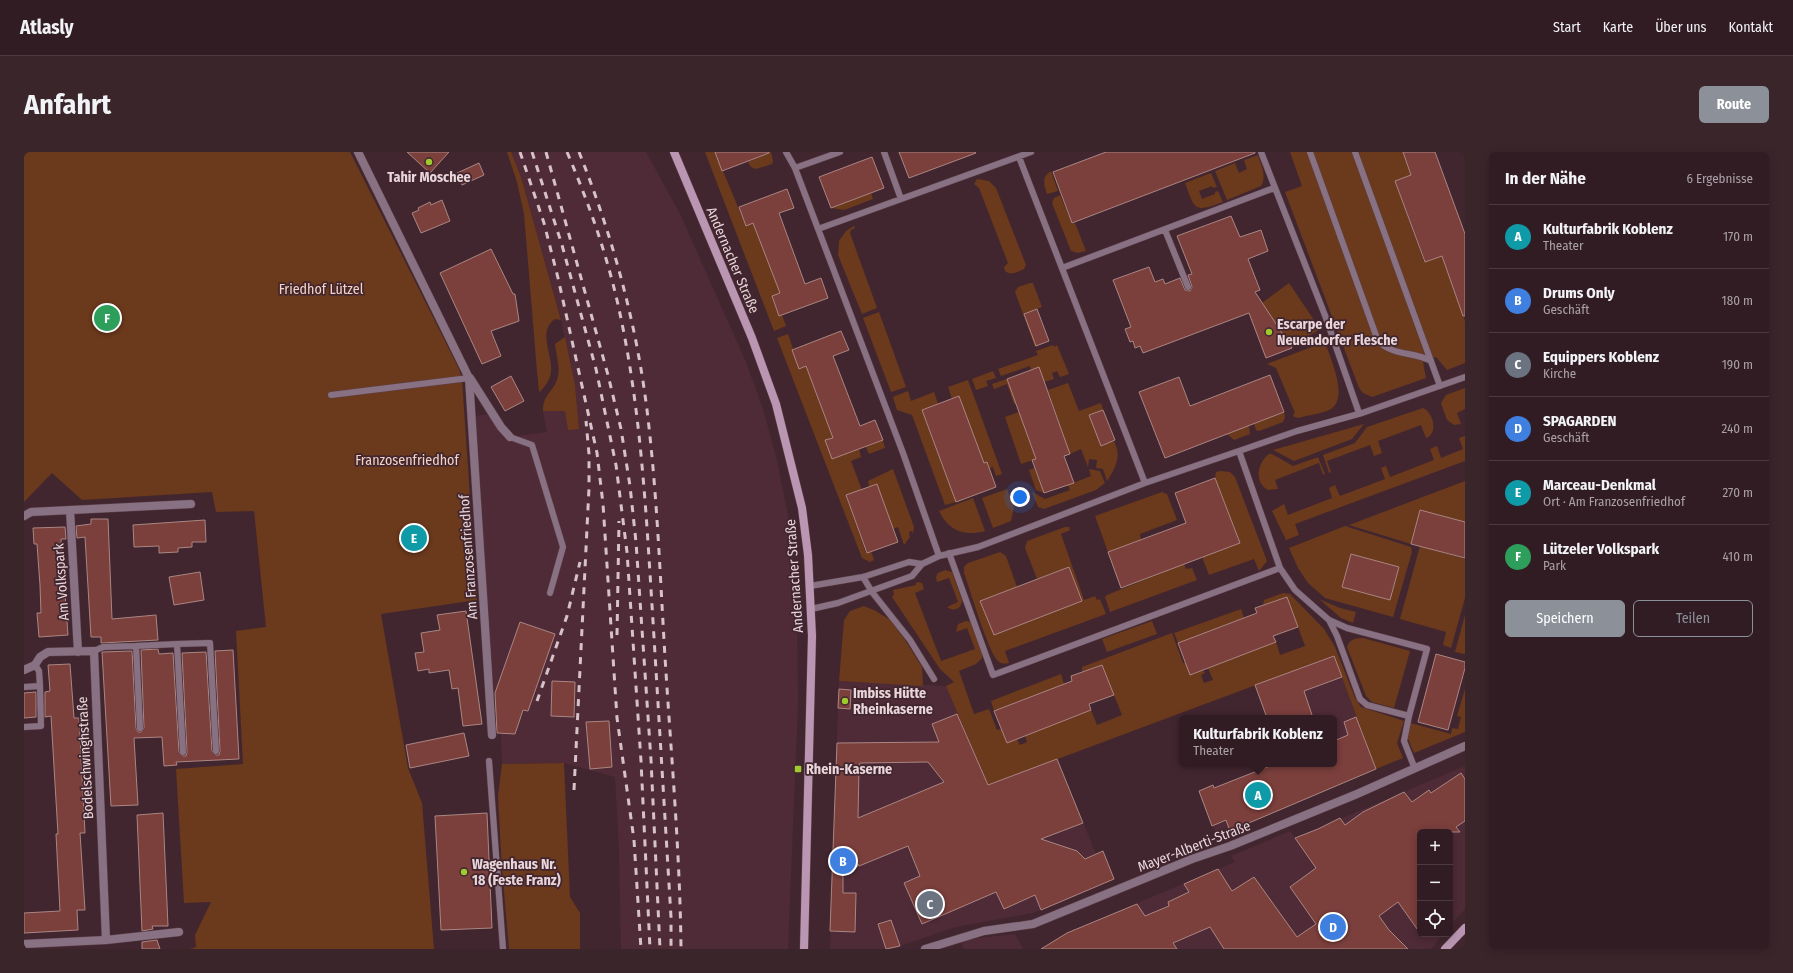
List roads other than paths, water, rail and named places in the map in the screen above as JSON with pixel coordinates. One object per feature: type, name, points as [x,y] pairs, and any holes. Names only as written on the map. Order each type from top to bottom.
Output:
[{"type":"street","name":"Am Franzosenfriedhof","points":[[358,152],[469,378],[501,427],[510,437]]},
{"type":"street","name":"Andernacher Straße","points":[[674,152],[752,338],[776,404],[802,508],[808,554],[810,586],[812,689],[804,949]]},
{"type":"street","name":"Am Franzosenfriedhof","points":[[469,378],[492,735]]},
{"type":"street","points":[[24,516],[31,512],[191,504]]},
{"type":"street","name":"Am Volkspark","points":[[70,510],[78,652]]},
{"type":"street","points":[[24,670],[35,665],[40,656],[48,652],[94,651]]},
{"type":"street","name":"Bodelschwinghstraße","points":[[94,651],[106,940]]},
{"type":"street","name":"Mayer-Alberti-Straße","points":[[926,949],[984,931],[1033,924],[1192,859],[1230,846],[1415,769],[1465,746]]},
{"type":"street","points":[[1445,949],[1465,928]]},
{"type":"street","points":[[24,944],[106,940],[179,932]]},
{"type":"lane","points":[[786,152],[795,168],[903,453],[939,556]]},
{"type":"lane","points":[[795,168],[840,152]]},
{"type":"lane","points":[[884,152],[901,200]]},
{"type":"lane","points":[[818,229],[1032,152]]},
{"type":"lane","points":[[1261,152],[1326,318],[1359,414]]},
{"type":"lane","points":[[1310,152],[1372,329],[1378,341],[1395,352],[1426,358],[1431,361]]},
{"type":"lane","points":[[1355,152],[1440,386]]},
{"type":"lane","points":[[1019,157],[1145,483]]},
{"type":"lane","points":[[1062,268],[1274,188]]},
{"type":"lane","points":[[1165,230],[1188,287]]},
{"type":"lane","points":[[811,609],[838,603],[872,592],[912,576],[922,564],[939,556],[978,547],[1145,483],[1296,431],[1359,414],[1465,377]]},
{"type":"lane","points":[[331,395],[469,378]]},
{"type":"lane","points":[[510,437],[532,445],[563,547],[550,593]]},
{"type":"lane","points":[[1239,451],[1280,568],[1295,590],[1329,620],[1347,628],[1427,649],[1409,716],[1404,741],[1415,769]]},
{"type":"lane","points":[[949,553],[994,675],[1280,568]]},
{"type":"lane","points":[[810,586],[863,577],[909,562],[922,564]]},
{"type":"lane","points":[[863,577],[872,592],[910,640],[934,679]]},
{"type":"lane","points":[[1329,620],[1337,636],[1360,699],[1367,705],[1409,716]]},
{"type":"lane","points":[[94,651],[103,648],[210,643],[216,751]]},
{"type":"lane","points":[[177,644],[183,752]]},
{"type":"lane","points":[[136,646],[140,728]]},
{"type":"lane","points":[[24,727],[40,726],[39,671],[35,665]]},
{"type":"lane","points":[[24,687],[40,686]]},
{"type":"lane","points":[[489,761],[503,949]]},
{"type":"railway","points":[[520,152],[544,223],[558,278],[597,453],[603,504],[617,718],[634,840],[641,949]]},
{"type":"railway","points":[[532,152],[562,245],[596,369],[616,465],[627,552],[641,761],[650,949]]},
{"type":"railway","points":[[546,152],[608,375],[621,429],[630,486],[636,542],[651,760],[660,949]]},
{"type":"railway","points":[[567,152],[594,223],[611,277],[624,336],[637,417],[645,498],[671,917],[671,949]]},
{"type":"railway","points":[[579,152],[602,215],[621,279],[636,344],[647,410],[658,534],[677,840],[681,949]]},
{"type":"railway","points":[[574,790],[589,488],[589,454],[586,421]]},
{"type":"railway","points":[[617,635],[619,521]]},
{"type":"railway","points":[[537,701],[567,616],[580,562]]},
{"type":"place","name":"Tahir Moschee","points":[[429,162]]},
{"type":"place","name":"Lützeler Volkspark","points":[[107,318]]},
{"type":"place","name":"Escarpe der Neuendorfer Flesche","points":[[1269,332]]},
{"type":"place","name":"Marceau-Denkmal","points":[[414,538]]},
{"type":"place","name":"Imbiss Hütte Rheinkaserne","points":[[845,701]]},
{"type":"place","name":"Rhein-Kaserne","points":[[798,769]]},
{"type":"place","name":"Kulturfabrik Koblenz","points":[[1258,795]]},
{"type":"place","name":"Drums Only","points":[[843,861]]},
{"type":"place","name":"Wagenhaus Nr. 18 (Feste Franz)","points":[[464,872]]},
{"type":"place","name":"Equippers Koblenz","points":[[930,904]]},
{"type":"place","name":"SPAGARDEN","points":[[1333,927]]},
{"type":"park label","name":"Friedhof Lützel","points":[[321,289]]},
{"type":"park label","name":"Franzosenfriedhof","points":[[407,460]]}]
